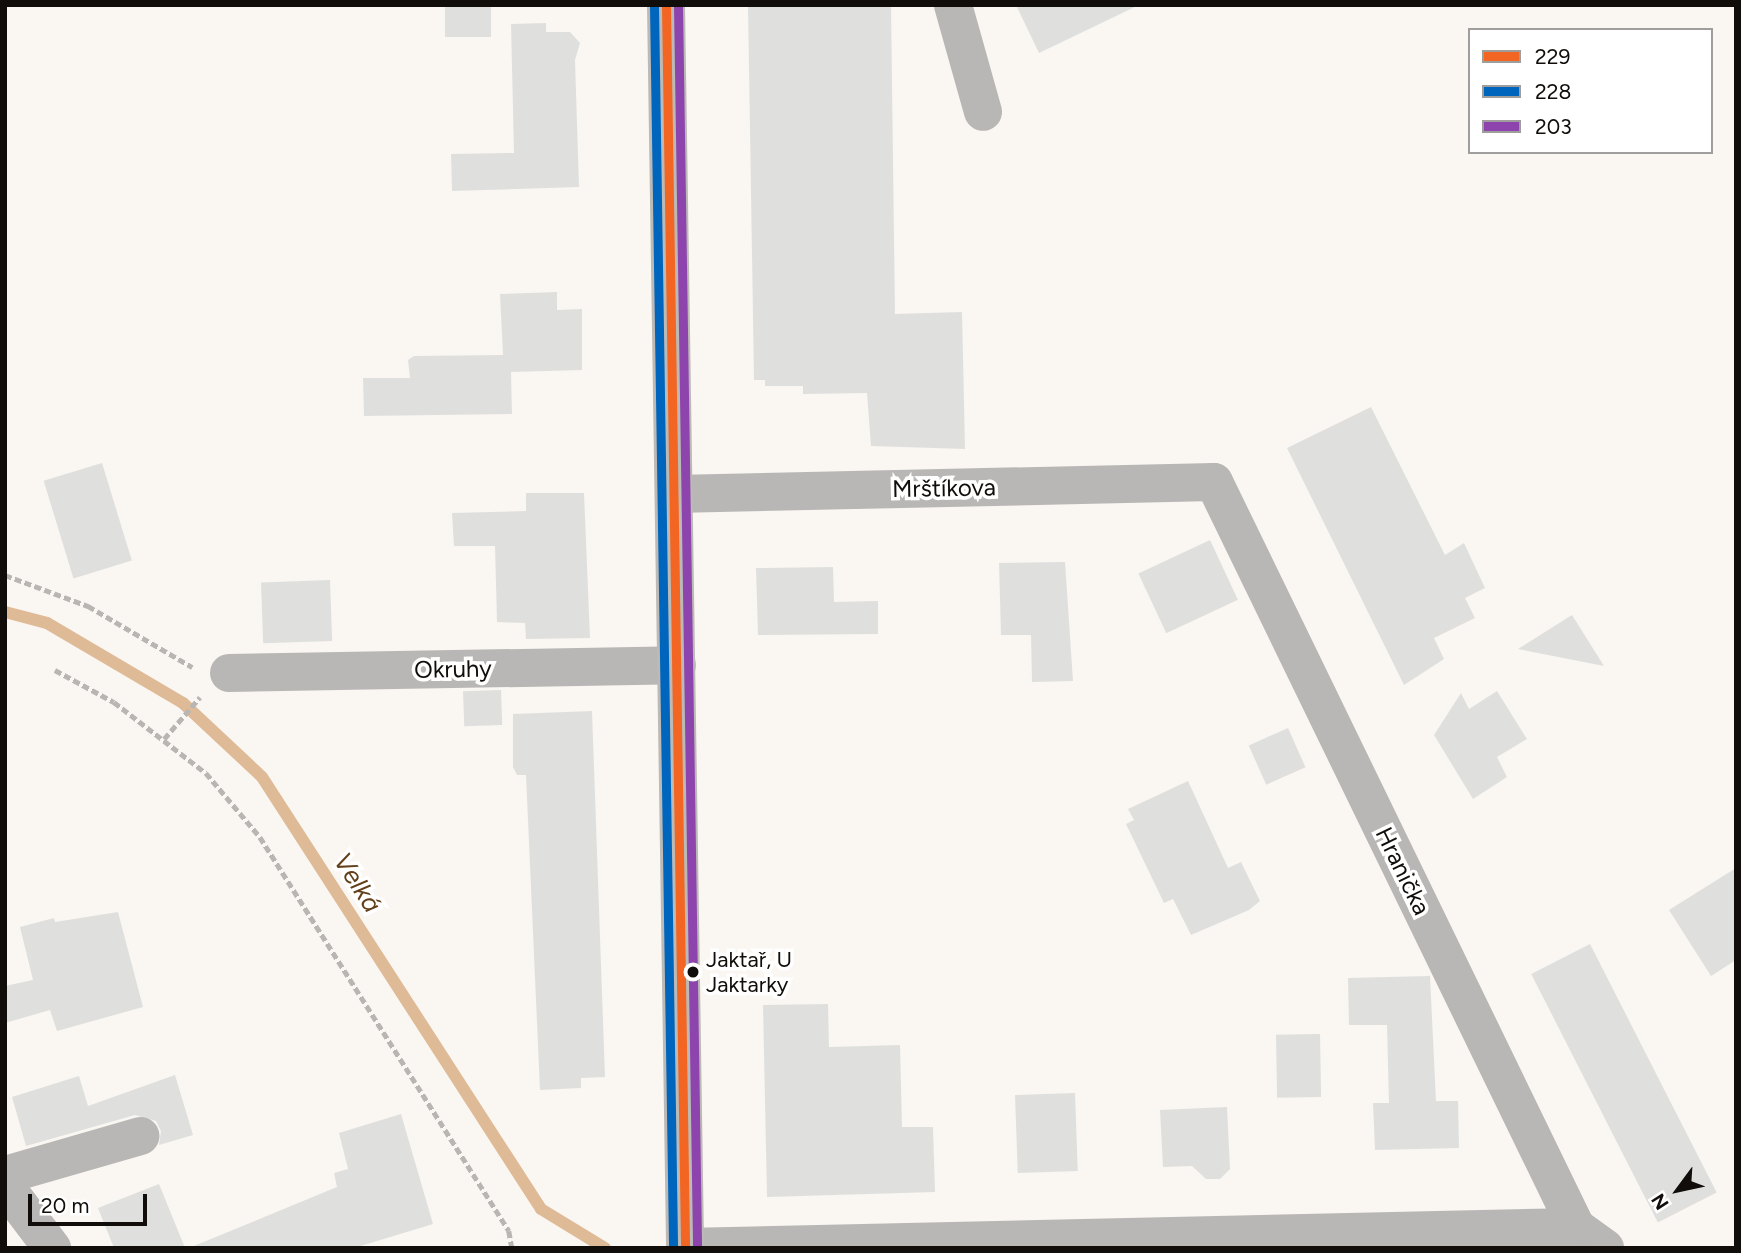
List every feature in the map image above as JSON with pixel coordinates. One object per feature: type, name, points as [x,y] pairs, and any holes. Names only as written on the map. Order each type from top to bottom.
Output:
[{"type":"main road","points":[[666,5],[685,1247]]},
{"type":"street","points":[[953,5],[983,112]]},
{"type":"street","name":"Mrštíkova","points":[[674,494],[1214,482]]},
{"type":"street","name":"Hranička","points":[[1214,482],[1591,1238]]},
{"type":"street","name":"Okruhy","points":[[212,679],[677,665]]},
{"type":"street","points":[[5,1175],[140,1136]]},
{"type":"street","points":[[5,1186],[52,1248]]},
{"type":"street","points":[[685,1247],[1591,1238]]},
{"type":"path","points":[[5,575],[88,606],[212,679],[164,739]]},
{"type":"path","points":[[55,670],[114,702],[206,773],[260,837],[509,1231],[512,1248]]},
{"type":"building","points":[[445,5],[491,5],[491,37],[445,37]]},
{"type":"building","points":[[748,5],[891,5],[895,314],[962,312],[965,449],[871,446],[867,393],[803,394],[803,386],[765,386],[765,380],[754,380]]},
{"type":"building","points":[[1016,5],[1139,5],[1039,53]]},
{"type":"building","points":[[546,23],[546,32],[570,32],[580,43],[575,60],[579,187],[452,191],[451,154],[514,153],[511,24]]},
{"type":"building","points":[[557,292],[557,310],[582,309],[582,370],[511,372],[512,414],[364,416],[363,378],[410,378],[408,360],[414,356],[503,355],[500,294]]},
{"type":"building","points":[[1371,407],[1445,555],[1464,543],[1485,588],[1465,598],[1475,618],[1434,638],[1444,659],[1404,685],[1287,448]]},
{"type":"building","points":[[102,463],[132,561],[73,578],[44,481]]},
{"type":"building","points":[[526,493],[584,493],[590,638],[526,639],[525,623],[497,622],[495,546],[454,546],[452,513],[526,511]]},
{"type":"building","points":[[1210,540],[1238,600],[1166,633],[1138,573]]},
{"type":"building","points":[[1065,562],[1073,681],[1032,682],[1031,635],[1001,635],[999,563]]},
{"type":"building","points":[[833,567],[834,602],[878,601],[878,634],[758,635],[756,568]]},
{"type":"building","points":[[330,580],[332,641],[263,643],[261,582]]},
{"type":"building","points":[[1572,615],[1604,666],[1518,649]]},
{"type":"building","points":[[501,690],[502,725],[464,726],[463,691]]},
{"type":"building","points":[[1497,691],[1527,739],[1497,757],[1507,777],[1473,799],[1434,735],[1461,693],[1469,709]]},
{"type":"building","points":[[592,711],[605,1077],[581,1078],[581,1088],[540,1090],[526,775],[517,775],[513,767],[513,714]]},
{"type":"building","points":[[1288,728],[1305,767],[1266,785],[1249,745]]},
{"type":"building","points":[[1188,781],[1228,868],[1241,862],[1260,901],[1249,910],[1191,935],[1173,899],[1164,903],[1126,824],[1134,820],[1128,809]]},
{"type":"building","points":[[1736,868],[1736,960],[1711,976],[1669,910]]},
{"type":"building","points":[[118,912],[143,1007],[57,1031],[50,1010],[5,1023],[5,986],[33,980],[20,927],[54,918],[55,922]]},
{"type":"building","points":[[1590,944],[1717,1193],[1658,1223],[1531,974]]},
{"type":"building","points":[[1430,976],[1436,1101],[1458,1101],[1459,1148],[1375,1150],[1373,1103],[1389,1103],[1387,1025],[1349,1025],[1348,978]]},
{"type":"building","points":[[828,1004],[829,1047],[900,1045],[902,1127],[933,1127],[935,1192],[767,1197],[763,1005]]},
{"type":"building","points":[[1320,1034],[1321,1097],[1277,1098],[1276,1035]]},
{"type":"building","points":[[175,1075],[193,1135],[159,1145],[161,1131],[156,1121],[135,1115],[26,1146],[12,1097],[79,1076],[88,1106]]},
{"type":"building","points":[[1075,1093],[1078,1171],[1018,1173],[1015,1095]]},
{"type":"building","points":[[1227,1107],[1230,1169],[1220,1179],[1206,1179],[1192,1166],[1163,1167],[1160,1110]]},
{"type":"building","points":[[401,1114],[433,1224],[354,1248],[189,1248],[337,1187],[334,1173],[348,1169],[339,1133]]},
{"type":"building","points":[[159,1184],[185,1248],[114,1248],[98,1208]]},
{"type":"waterway","name":"Velká","points":[[5,612],[47,623],[183,703],[262,777],[541,1209],[605,1248]]},
{"type":"transit line","name":"228","points":[[654,5],[673,1248]]},
{"type":"transit line","name":"229","points":[[666,5],[685,1248]]},
{"type":"transit line","name":"203","points":[[678,5],[697,1248]]},
{"type":"place","name":"Jaktař, U Jaktarky","points":[[693,972]]}]
